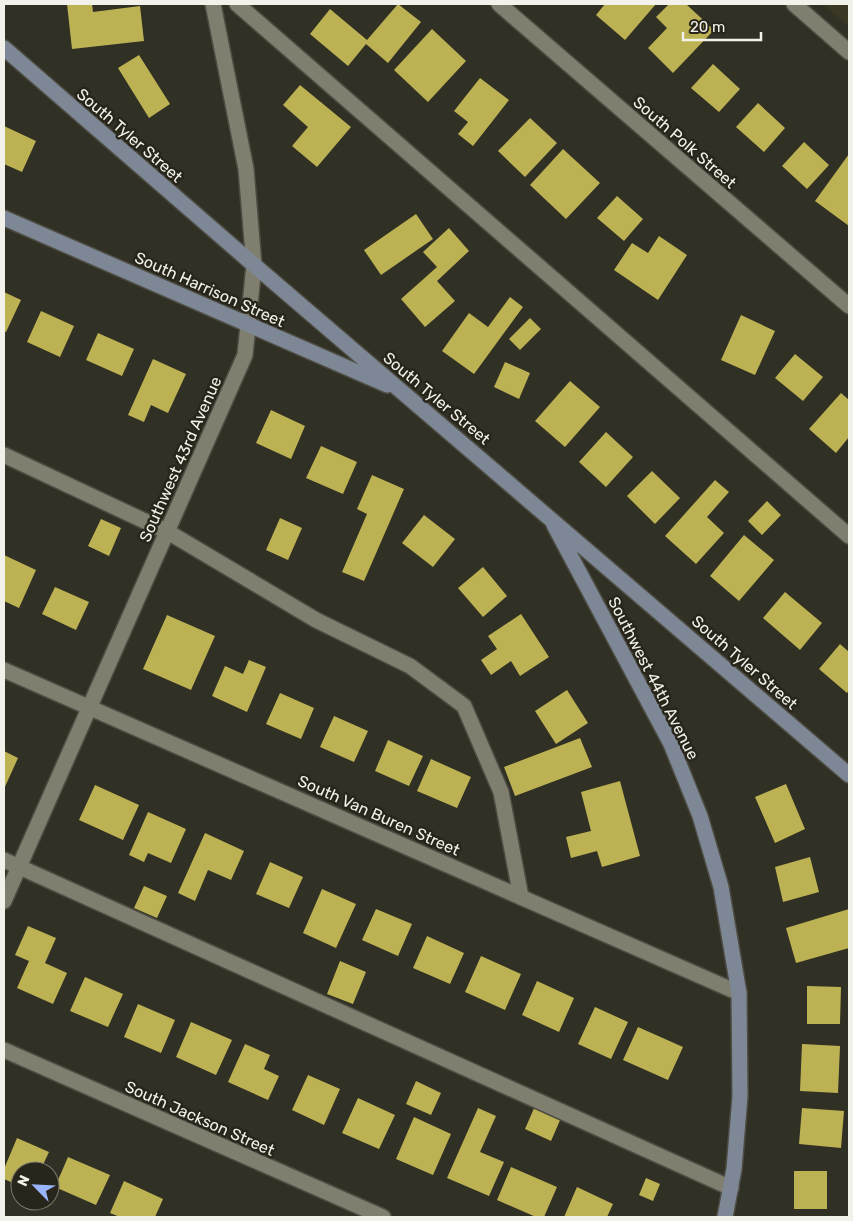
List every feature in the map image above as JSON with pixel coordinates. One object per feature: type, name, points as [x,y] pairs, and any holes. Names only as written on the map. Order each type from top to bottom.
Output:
[{"type":"street","name":"Southwest 43rd Avenue","points":[[4,901],[91,708],[245,355],[254,265],[246,169],[213,4]]},
{"type":"street","points":[[237,4],[849,536]]},
{"type":"street","name":"South Polk Street","points":[[499,4],[849,306]]},
{"type":"street","points":[[794,4],[849,52]]},
{"type":"street","name":"South Tyler Street","points":[[4,48],[849,775]]},
{"type":"street","name":"South Harrison Street","points":[[4,218],[403,392]]},
{"type":"street","points":[[4,455],[168,532],[316,620],[410,666],[464,706],[501,792],[521,897]]},
{"type":"street","name":"Southwest 44th Avenue","points":[[550,517],[671,744],[697,807],[721,887],[739,993],[740,1096],[731,1188],[725,1217]]},
{"type":"street","name":"South Van Buren Street","points":[[4,670],[739,993]]},
{"type":"street","points":[[4,860],[731,1188]]},
{"type":"street","name":"South Jackson Street","points":[[4,1050],[383,1217]]},
{"type":"shaded area","points":[[822,4],[849,4],[849,27]]},
{"type":"building","points":[[67,4],[92,4],[93,12],[140,6],[144,41],[72,49]]},
{"type":"building","points":[[398,4],[421,22],[388,63],[366,44],[348,66],[310,34],[330,9],[367,40]]},
{"type":"building","points":[[605,4],[656,4],[625,40],[596,15]]},
{"type":"building","points":[[669,4],[686,4],[714,30],[673,73],[648,48],[667,28],[656,17]]},
{"type":"building","points":[[432,29],[466,61],[428,102],[394,70]]},
{"type":"building","points":[[139,55],[170,104],[149,118],[118,68]]},
{"type":"building","points":[[713,64],[740,89],[719,112],[691,88]]},
{"type":"building","points":[[480,78],[509,100],[473,146],[458,134],[468,122],[454,111]]},
{"type":"building","points":[[300,85],[351,127],[317,167],[292,146],[308,127],[283,105]]},
{"type":"building","points":[[758,103],[785,128],[764,152],[736,127]]},
{"type":"building","points":[[530,118],[557,143],[525,177],[498,151]]},
{"type":"building","points":[[4,126],[36,141],[22,172],[4,164]]},
{"type":"building","points":[[804,142],[829,165],[807,189],[782,166]]},
{"type":"building","points":[[563,149],[600,183],[566,219],[530,185]]},
{"type":"building","points":[[849,154],[849,226],[815,201]]},
{"type":"building","points":[[617,196],[643,219],[624,241],[597,218]]},
{"type":"building","points":[[416,214],[433,239],[381,275],[364,250]]},
{"type":"building","points":[[449,228],[469,251],[437,281],[455,301],[425,327],[401,299],[437,267],[423,252]]},
{"type":"building","points":[[659,236],[687,255],[658,300],[614,270],[632,243],[648,253]]},
{"type":"building","points":[[4,292],[21,300],[6,332],[4,331]]},
{"type":"building","points":[[510,297],[523,307],[474,374],[442,351],[469,313],[488,327]]},
{"type":"building","points":[[41,311],[74,326],[60,357],[27,342]]},
{"type":"building","points":[[741,315],[775,331],[755,375],[721,360]]},
{"type":"building","points":[[530,318],[541,329],[520,350],[509,339]]},
{"type":"building","points":[[98,333],[134,349],[122,376],[86,360]]},
{"type":"building","points":[[795,354],[823,377],[803,401],[775,378]]},
{"type":"building","points":[[153,359],[186,374],[168,413],[151,405],[144,422],[128,415]]},
{"type":"building","points":[[505,362],[530,373],[519,399],[494,387]]},
{"type":"building","points":[[570,381],[600,407],[565,447],[535,421]]},
{"type":"building","points":[[841,393],[849,400],[849,437],[836,453],[809,429]]},
{"type":"building","points":[[271,410],[305,426],[291,459],[256,443]]},
{"type":"building","points":[[606,432],[633,457],[606,487],[579,462]]},
{"type":"building","points":[[321,446],[357,462],[343,494],[306,478]]},
{"type":"building","points":[[652,471],[680,498],[655,524],[627,496]]},
{"type":"building","points":[[372,475],[404,489],[364,581],[342,572],[367,514],[357,509]]},
{"type":"building","points":[[715,480],[729,492],[707,517],[724,533],[696,564],[665,536]]},
{"type":"building","points":[[767,501],[781,515],[762,535],[748,521]]},
{"type":"building","points":[[424,515],[455,539],[433,567],[402,543]]},
{"type":"building","points":[[280,518],[302,528],[288,560],[266,550]]},
{"type":"building","points":[[101,519],[121,528],[109,556],[88,546]]},
{"type":"building","points":[[744,535],[774,560],[739,601],[710,576]]},
{"type":"building","points":[[4,555],[36,570],[19,608],[4,601]]},
{"type":"building","points":[[483,567],[507,596],[483,617],[458,588]]},
{"type":"building","points":[[55,587],[89,602],[76,630],[42,614]]},
{"type":"building","points":[[785,592],[822,623],[800,650],[763,618]]},
{"type":"building","points":[[521,614],[549,657],[520,676],[511,661],[491,675],[481,660],[497,649],[488,636]]},
{"type":"building","points":[[167,615],[215,636],[191,690],[143,669]]},
{"type":"building","points":[[840,644],[849,652],[849,690],[847,693],[819,669]]},
{"type":"building","points":[[249,660],[266,667],[247,712],[212,696],[225,666],[243,674]]},
{"type":"building","points":[[567,690],[588,723],[556,744],[535,711]]},
{"type":"building","points":[[280,693],[314,708],[301,739],[266,724]]},
{"type":"building","points":[[334,716],[368,731],[354,762],[320,747]]},
{"type":"building","points":[[580,738],[592,767],[515,796],[504,767]]},
{"type":"building","points":[[388,740],[423,756],[409,786],[375,771]]},
{"type":"building","points":[[4,751],[18,758],[4,789]]},
{"type":"building","points":[[431,759],[471,777],[457,808],[417,791]]},
{"type":"building","points":[[620,781],[640,856],[602,867],[597,851],[571,858],[566,837],[591,831],[581,792]]},
{"type":"building","points":[[786,784],[805,829],[775,843],[755,797]]},
{"type":"building","points":[[95,785],[139,805],[123,840],[79,820]]},
{"type":"building","points":[[148,812],[186,829],[171,863],[148,853],[144,862],[129,855]]},
{"type":"building","points":[[205,833],[244,851],[231,880],[208,870],[195,901],[178,893]]},
{"type":"building","points":[[810,857],[819,892],[783,902],[775,867]]},
{"type":"building","points":[[270,862],[303,877],[289,908],[256,894]]},
{"type":"building","points":[[144,886],[167,896],[157,918],[134,908]]},
{"type":"building","points":[[322,889],[356,904],[336,948],[303,933]]},
{"type":"building","points":[[376,909],[412,924],[398,956],[362,940]]},
{"type":"building","points":[[849,909],[849,948],[796,963],[786,928]]},
{"type":"building","points":[[28,926],[56,938],[45,963],[67,973],[53,1004],[17,988],[29,961],[15,955]]},
{"type":"building","points":[[427,936],[464,953],[450,984],[413,968]]},
{"type":"building","points":[[481,956],[521,974],[505,1010],[465,992]]},
{"type":"building","points":[[340,961],[366,972],[353,1004],[327,994]]},
{"type":"building","points":[[85,977],[123,994],[108,1027],[70,1011]]},
{"type":"building","points":[[537,981],[574,998],[559,1032],[522,1015]]},
{"type":"building","points":[[807,986],[841,987],[840,1024],[807,1024]]},
{"type":"building","points":[[138,1004],[175,1020],[161,1053],[124,1037]]},
{"type":"building","points":[[595,1007],[628,1022],[611,1059],[578,1044]]},
{"type":"building","points":[[191,1022],[232,1040],[216,1075],[176,1057]]},
{"type":"building","points":[[638,1027],[683,1047],[668,1080],[623,1060]]},
{"type":"building","points":[[245,1044],[270,1055],[264,1069],[279,1076],[268,1100],[228,1082]]},
{"type":"building","points":[[802,1044],[840,1046],[838,1093],[800,1091]]},
{"type":"building","points":[[308,1075],[340,1089],[324,1125],[292,1110]]},
{"type":"building","points":[[416,1081],[441,1093],[431,1115],[406,1104]]},
{"type":"building","points":[[358,1098],[395,1115],[379,1149],[342,1133]]},
{"type":"building","points":[[535,1106],[561,1118],[551,1141],[525,1129]]},
{"type":"building","points":[[478,1108],[496,1116],[480,1152],[504,1162],[489,1196],[447,1178]]},
{"type":"building","points":[[802,1108],[844,1111],[841,1148],[799,1144]]},
{"type":"building","points":[[414,1117],[451,1134],[433,1175],[396,1159]]},
{"type":"building","points":[[17,1138],[49,1152],[45,1161],[10,1161],[10,1182],[4,1179],[4,1169]]},
{"type":"building","points":[[68,1157],[110,1175],[96,1205],[60,1189],[60,1175]]},
{"type":"building","points":[[511,1167],[557,1187],[544,1217],[536,1217],[497,1200]]},
{"type":"building","points":[[794,1171],[827,1171],[827,1209],[794,1209]]},
{"type":"building","points":[[646,1178],[660,1184],[653,1201],[639,1195]]},
{"type":"building","points":[[124,1181],[163,1199],[155,1217],[120,1217],[110,1213]]},
{"type":"building","points":[[577,1187],[613,1204],[607,1217],[564,1217]]}]
